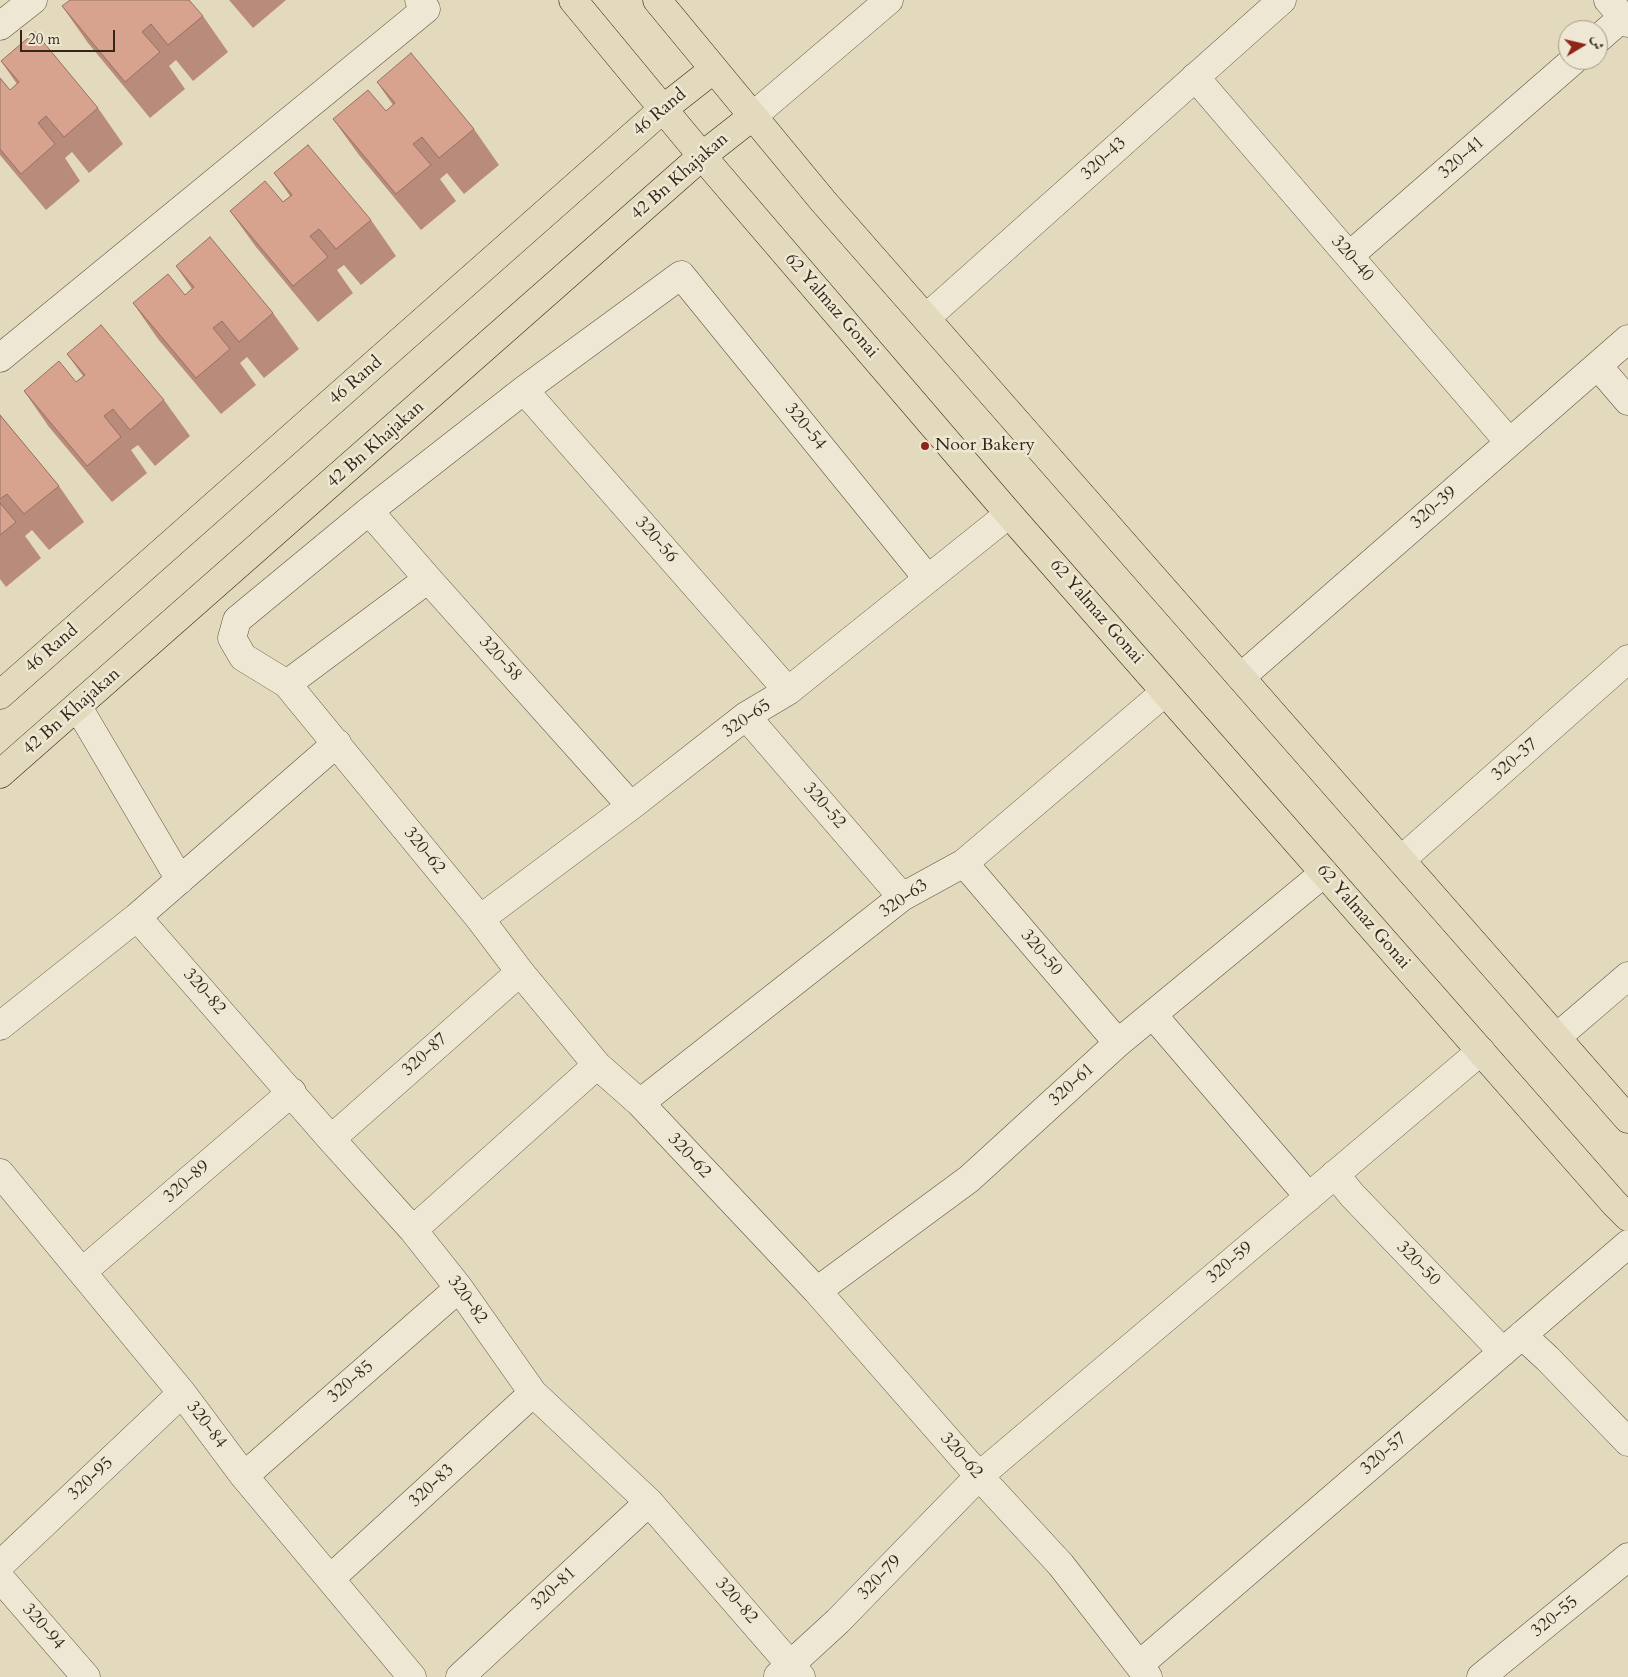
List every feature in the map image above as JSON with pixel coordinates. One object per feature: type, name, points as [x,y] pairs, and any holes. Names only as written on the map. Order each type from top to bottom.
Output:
[{"type":"main road","name":"62 Yalmaz Gonai","points":[[573,0],[702,156],[1009,514],[1628,1217]]},
{"type":"main road","points":[[657,0],[823,201],[1628,1119]]},
{"type":"main road","name":"46 Rand","points":[[0,695],[663,109],[714,69]]},
{"type":"main road","name":"42 Bn Khajakan","points":[[0,774],[702,156],[753,116]]},
{"type":"street","points":[[0,26],[33,0]]},
{"type":"street","points":[[0,358],[426,9],[419,0]]},
{"type":"street","points":[[753,116],[889,0]]},
{"type":"street","name":"320-43","points":[[926,318],[1282,0]]},
{"type":"street","points":[[1608,28],[1620,14]]},
{"type":"street","name":"320-41","points":[[1350,256],[1563,70]]},
{"type":"street","name":"320-40","points":[[1195,77],[1509,442]]},
{"type":"street","name":"320-54","points":[[524,390],[681,275],[928,579]]},
{"type":"street","name":"320-39","points":[[1241,677],[1628,339]]},
{"type":"street","points":[[1598,366],[1628,401]]},
{"type":"street","points":[[369,511],[524,390]]},
{"type":"street","name":"320-56","points":[[524,390],[788,691]]},
{"type":"street","name":"320-58","points":[[369,511],[631,806]]},
{"type":"street","name":"320-62","points":[[369,511],[237,620],[232,638],[243,656],[287,684],[480,918],[520,972],[597,1065],[640,1103],[817,1292],[979,1476],[1061,1565],[1144,1671]]},
{"type":"street","name":"320-65","points":[[480,918],[631,806],[746,716],[788,691],[1009,514]]},
{"type":"street","points":[[287,684],[428,579]]},
{"type":"street","name":"320-37","points":[[1401,860],[1628,659]]},
{"type":"street","name":"320-63","points":[[640,1103],[902,897],[964,862],[1165,692]]},
{"type":"street","points":[[78,707],[180,880]]},
{"type":"street","name":"320-52","points":[[746,716],[902,897]]},
{"type":"street","points":[[0,1026],[138,917],[337,743]]},
{"type":"street","name":"320-50","points":[[964,862],[1118,1043]]},
{"type":"street","name":"320-61","points":[[817,1292],[969,1179],[1118,1043],[1324,873]]},
{"type":"street","name":"320-82","points":[[138,917],[413,1230],[459,1288],[533,1393],[649,1502],[790,1673]]},
{"type":"street","name":"320-87","points":[[331,1138],[520,972]]},
{"type":"street","points":[[1557,1037],[1628,976]]},
{"type":"street","points":[[1153,1014],[1308,1197]]},
{"type":"street","name":"320-59","points":[[979,1476],[1481,1051]]},
{"type":"street","points":[[413,1230],[597,1065]]},
{"type":"street","name":"320-89","points":[[82,1272],[292,1092]]},
{"type":"street","name":"320-84","points":[[0,1173],[182,1393],[244,1476],[412,1677]]},
{"type":"street","name":"320-50","points":[[1336,1174],[1352,1194],[1512,1343],[1548,1358],[1628,1442]]},
{"type":"street","name":"320-57","points":[[1144,1671],[1512,1343],[1628,1244]]},
{"type":"street","name":"320-85","points":[[244,1476],[459,1288]]},
{"type":"street","name":"320-95","points":[[0,1565],[182,1393]]},
{"type":"street","name":"320-83","points":[[330,1580],[533,1393]]},
{"type":"street","name":"320-79","points":[[790,1673],[979,1476]]},
{"type":"street","name":"320-81","points":[[460,1677],[649,1502]]},
{"type":"street","name":"320-55","points":[[1481,1677],[1628,1557]]},
{"type":"street","name":"320-94","points":[[0,1578],[86,1677]]},
{"type":"building","points":[[70,0],[189,0],[203,16],[168,45],[151,24],[142,32],[160,52],[125,82],[62,6]]},
{"type":"building","points":[[35,32],[98,108],[64,137],[46,116],[38,123],[55,144],[21,174],[0,149],[0,78],[10,90],[19,82],[1,61]]},
{"type":"building","points":[[411,53],[474,129],[439,158],[422,137],[413,144],[431,165],[396,194],[333,119],[368,90],[386,111],[395,103],[377,82]]},
{"type":"building","points":[[308,145],[371,220],[336,249],[319,229],[310,236],[328,257],[293,286],[230,211],[265,181],[283,202],[292,195],[274,173]]},
{"type":"building","points":[[210,237],[273,313],[239,342],[222,321],[213,328],[230,349],[196,378],[133,303],[168,274],[185,295],[194,287],[176,266]]},
{"type":"building","points":[[101,325],[164,400],[130,430],[113,409],[104,416],[121,437],[87,466],[24,391],[59,361],[76,382],[85,375],[67,354]]},
{"type":"building","points":[[0,415],[59,486],[24,514],[7,494],[0,499]]},
{"type":"building","points":[[0,503],[16,522],[0,535]]},
{"type":"place","name":"Noor Bakery","points":[[925,446]]}]
